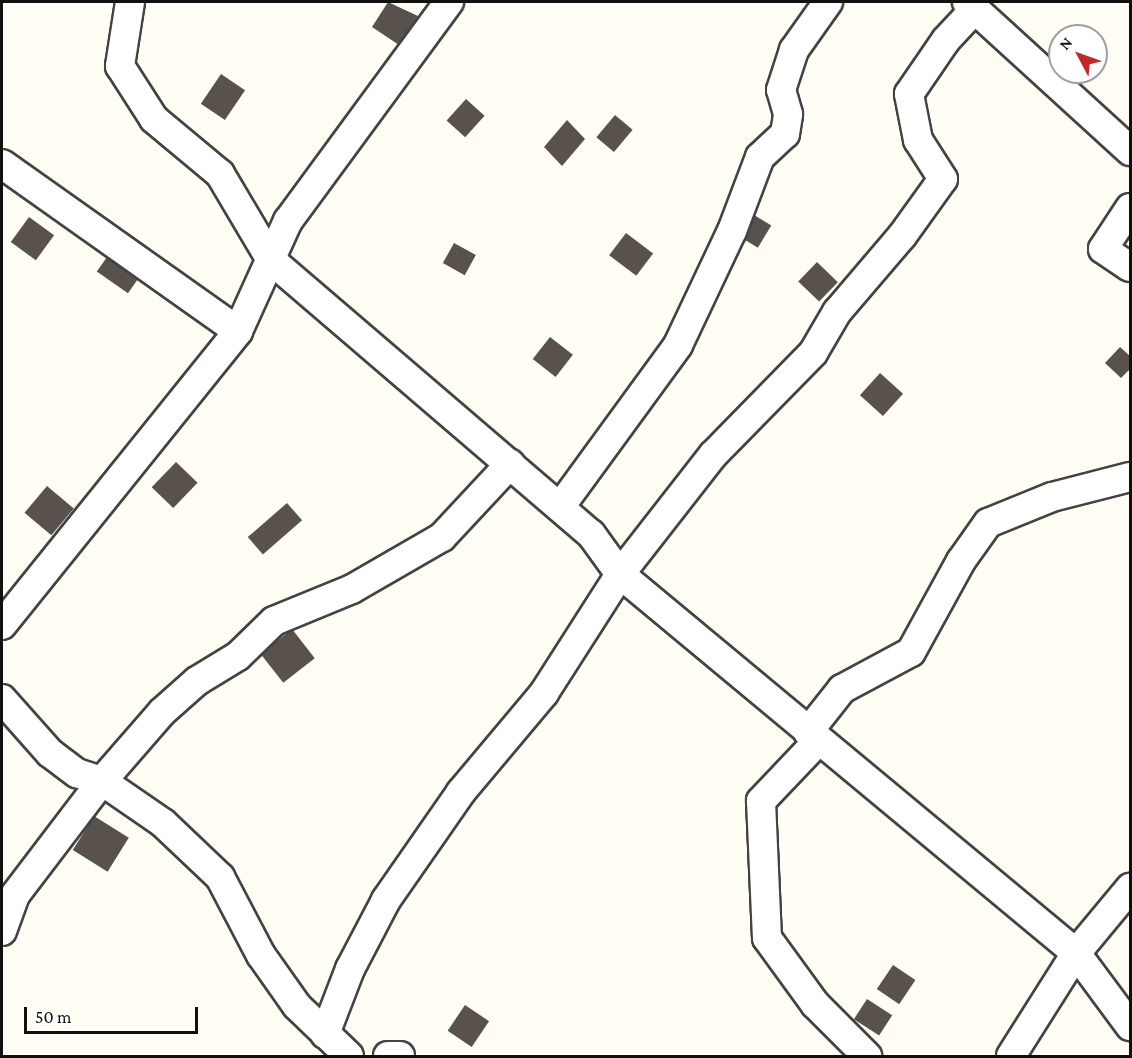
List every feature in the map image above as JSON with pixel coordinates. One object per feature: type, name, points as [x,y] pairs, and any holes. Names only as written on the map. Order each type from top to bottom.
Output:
[{"type":"street","points":[[130,2],[120,66],[154,119],[220,174],[271,260],[591,534],[620,574],[813,737],[1076,953],[1131,1026]]},
{"type":"street","points":[[2,625],[238,331],[245,309],[271,260],[288,221],[449,2]]},
{"type":"street","points":[[560,507],[678,345],[732,231],[760,157],[785,134],[788,114],[781,90],[784,80],[794,50],[828,2]]},
{"type":"street","points":[[325,1034],[350,969],[386,900],[460,792],[544,693],[620,574],[712,455],[813,353],[837,312],[902,236],[943,179],[918,140],[909,94],[970,6],[1131,151]]},
{"type":"street","points":[[2,164],[238,331]]},
{"type":"street","points":[[1131,208],[1103,249],[1131,267]]},
{"type":"street","points":[[2,931],[15,895],[102,781],[162,712],[197,681],[238,656],[274,621],[352,589],[442,537],[510,464]]},
{"type":"street","points":[[867,1056],[815,1004],[767,938],[761,801],[813,737],[842,689],[911,652],[956,571],[988,522],[1052,497],[1131,477]]},
{"type":"street","points":[[2,699],[50,753],[77,773],[102,781],[163,823],[220,877],[261,955],[297,1006],[349,1056]]},
{"type":"street","points":[[1011,1056],[1076,953],[1131,888]]},
{"type":"street","points":[[388,1056],[400,1056]]},
{"type":"building","points":[[388,2],[418,16],[399,45],[372,27]]},
{"type":"building","points":[[221,74],[245,90],[225,120],[201,104]]},
{"type":"building","points":[[466,99],[485,116],[465,137],[447,121]]},
{"type":"building","points":[[615,115],[633,130],[614,152],[596,137]]},
{"type":"building","points":[[567,120],[585,139],[562,166],[544,147]]},
{"type":"building","points":[[749,212],[771,225],[758,248],[736,234]]},
{"type":"building","points":[[29,217],[54,235],[36,260],[11,242]]},
{"type":"building","points":[[626,233],[653,253],[636,276],[609,255]]},
{"type":"building","points":[[454,243],[476,255],[465,275],[443,263]]},
{"type":"building","points":[[114,247],[145,269],[128,293],[97,272]]},
{"type":"building","points":[[817,262],[838,282],[819,302],[798,281]]},
{"type":"building","points":[[550,337],[573,355],[556,377],[533,359]]},
{"type":"building","points":[[1120,347],[1130,356],[1130,369],[1121,378],[1105,363]]},
{"type":"building","points":[[880,373],[903,394],[883,416],[860,395]]},
{"type":"building","points":[[176,462],[198,483],[173,508],[152,487]]},
{"type":"building","points":[[47,486],[74,508],[51,535],[25,513]]},
{"type":"building","points":[[287,503],[302,520],[263,554],[248,537]]},
{"type":"building","points":[[292,629],[315,658],[283,683],[260,654]]},
{"type":"building","points":[[94,816],[129,838],[108,872],[73,850]]},
{"type":"building","points":[[893,965],[915,980],[899,1004],[877,989]]},
{"type":"building","points":[[867,999],[892,1015],[879,1035],[854,1019]]},
{"type":"building","points":[[465,1005],[489,1021],[472,1047],[448,1031]]}]
